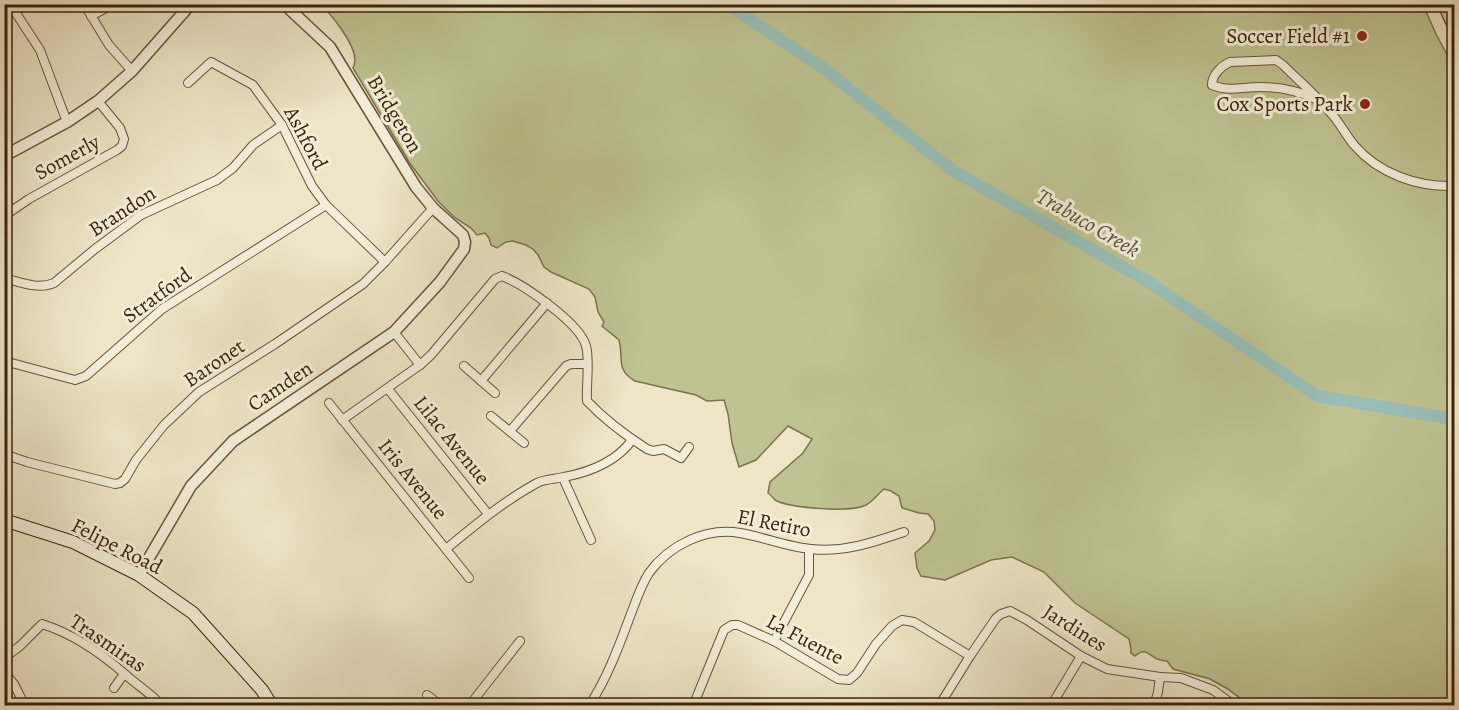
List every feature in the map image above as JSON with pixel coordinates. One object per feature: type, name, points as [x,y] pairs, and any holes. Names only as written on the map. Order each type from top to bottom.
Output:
[{"type":"main road","points":[[1445,4],[1455,24]]},
{"type":"main road","name":"Felipe Road","points":[[4,520],[73,542],[139,574],[193,614],[262,690],[272,705]]},
{"type":"street","points":[[10,4],[40,50],[66,122]]},
{"type":"street","points":[[84,4],[110,45],[132,71]]},
{"type":"street","points":[[4,156],[66,122],[98,101],[132,71],[191,4]]},
{"type":"street","name":"Bridgeton","points":[[284,4],[330,47],[416,187],[433,208],[463,235],[464,249]]},
{"type":"street","points":[[91,16],[106,8]]},
{"type":"street","points":[[1320,101],[1280,88],[1223,89],[1212,85],[1212,80],[1224,65],[1230,62],[1276,60],[1283,64],[1320,101],[1356,147],[1381,168],[1415,182],[1436,186],[1455,186]]},
{"type":"street","name":"Ashford","points":[[188,83],[210,63],[253,85],[282,125],[312,186],[326,204],[385,262]]},
{"type":"street","name":"Somerly","points":[[4,216],[29,199],[122,146],[124,138],[120,128],[98,101]]},
{"type":"street","name":"Brandon","points":[[4,278],[36,286],[54,283],[141,215],[217,180],[233,168],[253,146],[282,125]]},
{"type":"street","name":"Stratford","points":[[4,361],[75,380],[86,376],[162,309],[326,204]]},
{"type":"street","name":"Baronet","points":[[4,454],[115,484],[120,483],[164,424],[198,392],[276,344],[363,284],[433,208]]},
{"type":"street","name":"Camden","points":[[139,574],[191,486],[234,441],[393,332],[440,282],[464,249]]},
{"type":"street","points":[[342,420],[420,365],[498,277],[505,277],[558,311],[584,340],[587,351],[587,401],[611,424],[632,440],[653,451],[664,449],[680,458],[689,447]]},
{"type":"street","points":[[481,381],[547,303]]},
{"type":"street","points":[[393,332],[420,365]]},
{"type":"street","points":[[510,431],[566,366],[587,364]]},
{"type":"street","points":[[464,366],[495,393]]},
{"type":"street","name":"Lilac Avenue","points":[[388,389],[488,514]]},
{"type":"street","name":"Iris Avenue","points":[[328,403],[469,578]]},
{"type":"street","points":[[491,416],[524,443]]},
{"type":"street","points":[[446,549],[488,514],[540,481],[582,473],[608,461],[626,448],[632,440]]},
{"type":"street","points":[[562,478],[591,540]]},
{"type":"street","name":"El Retiro","points":[[589,705],[599,691],[642,586],[650,573],[661,560],[692,538],[711,533],[739,533],[809,549],[828,550],[878,541],[904,532]]},
{"type":"street","points":[[774,641],[809,575],[809,549]]},
{"type":"street","name":"Jardines","points":[[939,705],[996,618],[1010,611],[1081,656],[1107,669],[1181,678],[1214,690],[1235,705]]},
{"type":"street","name":"La Fuente","points":[[693,705],[724,630],[732,625],[738,625],[774,641],[838,679],[849,680],[857,673],[876,644],[892,626],[902,621],[914,622],[970,656]]},
{"type":"street","name":"Trasmiras","points":[[4,658],[42,624],[61,630],[89,646],[162,705]]},
{"type":"street","points":[[470,705],[519,641]]},
{"type":"street","points":[[1050,705],[1081,656]]},
{"type":"street","points":[[4,672],[14,684],[25,705]]},
{"type":"street","points":[[114,688],[124,674]]},
{"type":"street","points":[[1154,705],[1160,677]]},
{"type":"street","points":[[427,695],[441,705]]},
{"type":"green space","points":[[1069,4],[1076,9],[1079,4],[1423,5],[1454,68],[1454,705],[1250,705],[1210,679],[1173,669],[1167,661],[1157,659],[1146,652],[1135,656],[1131,653],[1129,639],[1075,603],[1044,572],[1012,557],[991,560],[945,580],[921,576],[917,568],[915,553],[929,541],[935,530],[934,521],[928,514],[902,508],[899,496],[891,491],[884,489],[866,505],[847,509],[806,507],[775,500],[768,493],[770,482],[803,453],[812,439],[788,426],[756,460],[739,467],[724,400],[707,401],[696,395],[635,381],[629,377],[622,368],[619,340],[602,326],[604,322],[598,312],[595,297],[589,289],[551,272],[544,267],[533,249],[526,245],[513,241],[506,242],[497,248],[491,245],[485,233],[477,235],[438,201],[409,162],[353,68],[354,52],[347,38],[321,5]]},
{"type":"waterway","name":"Trabuco Creek","points":[[727,4],[823,68],[952,170],[1147,281],[1317,396],[1454,419]]},
{"type":"place","name":"Soccer Field #1","points":[[1362,36]]},
{"type":"place","name":"Cox Sports Park","points":[[1365,104]]}]
